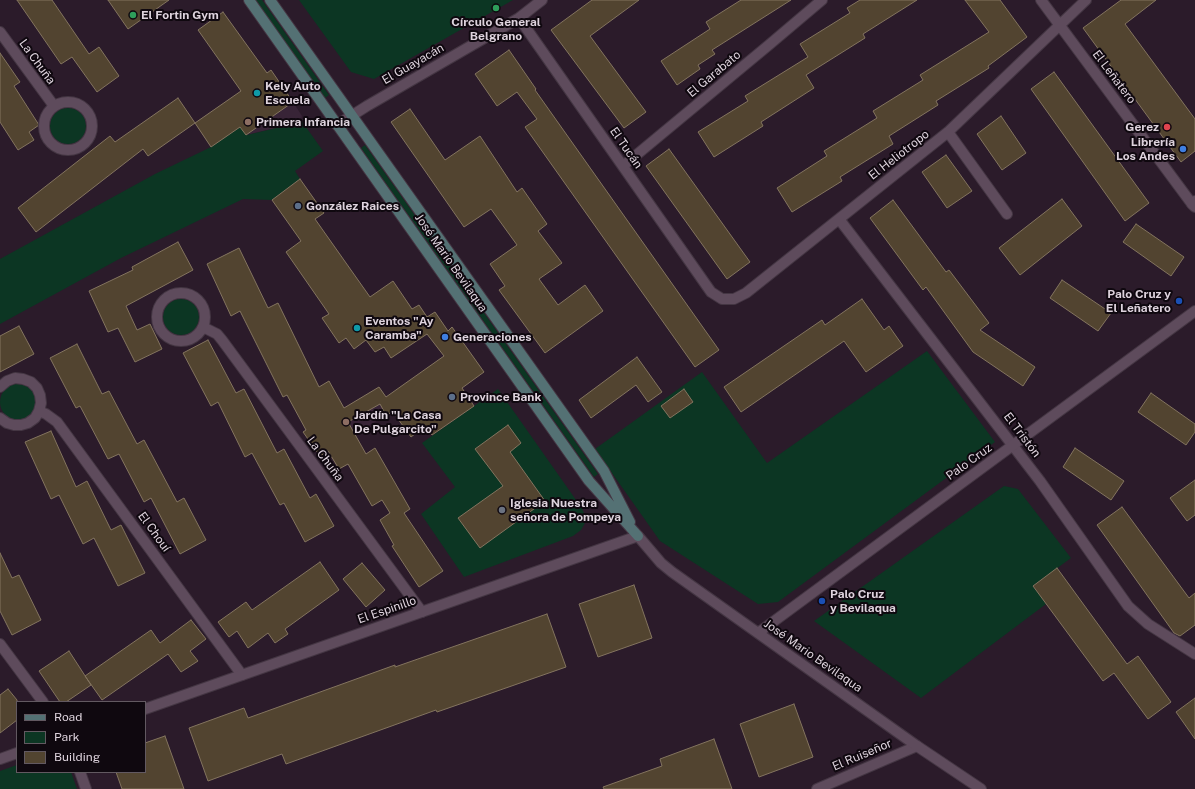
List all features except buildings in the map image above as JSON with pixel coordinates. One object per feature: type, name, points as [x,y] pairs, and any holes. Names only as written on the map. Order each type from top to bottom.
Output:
[{"type":"main road","name":"José Mario Bevilaqua","points":[[249,0],[589,481],[638,536]]},
{"type":"main road","name":"José Mario Bevilaqua","points":[[270,0],[604,471],[638,536]]},
{"type":"street","name":"El Guayacán","points":[[337,125],[519,18],[542,0]]},
{"type":"street","name":"El Garabato","points":[[623,166],[822,0]]},
{"type":"street","name":"El Leñatero","points":[[1041,0],[1194,204]]},
{"type":"street","name":"El Heliotropo","points":[[711,292],[722,299],[734,299],[746,293],[948,132],[1086,0]]},
{"type":"street","name":"El Tucán","points":[[519,18],[711,292]]},
{"type":"street","name":"La Chuña","points":[[0,32],[54,106]]},
{"type":"street","points":[[68,102],[83,107],[88,113],[91,120],[90,135],[81,146],[67,150],[53,145],[48,140],[45,133],[45,118],[54,106],[68,102]]},
{"type":"street","points":[[948,132],[1007,214]]},
{"type":"street","name":"El Tristón","points":[[839,219],[1040,481],[1128,606],[1148,624],[1195,654]]},
{"type":"street","points":[[187,294],[200,303],[204,310],[205,319],[203,327],[198,334],[191,339],[177,341],[170,339],[160,328],[157,321],[157,313],[164,300],[170,296],[187,294]]},
{"type":"street","name":"Palo Cruz","points":[[758,633],[1195,311]]},
{"type":"street","name":"La Chuña","points":[[203,327],[216,334],[222,340],[422,612]]},
{"type":"street","points":[[0,386],[7,380],[15,378],[24,379],[31,382],[37,388],[40,395],[41,404],[39,412],[35,418],[21,426],[7,423],[0,418]]},
{"type":"street","name":"El Chouí","points":[[39,412],[46,414],[57,422],[242,675]]},
{"type":"street","name":"El Espinillo","points":[[146,709],[638,536]]},
{"type":"street","name":"José Mario Bevilaqua","points":[[638,536],[661,563],[672,572],[917,746],[981,789]]},
{"type":"street","points":[[0,644],[42,701]]},
{"type":"street","name":"El Ruiseñor","points":[[817,789],[917,746]]},
{"type":"street","points":[[0,759],[16,754]]},
{"type":"street","points":[[80,773],[86,789]]},
{"type":"shaded area","name":"Primera Infancia","points":[[234,96],[246,114],[266,100],[276,114],[293,102],[302,116],[301,120],[297,123],[246,135],[241,127],[211,147],[195,123]]},
{"type":"shaded area","name":"Jardín \"La Casa De Pulgarcito\"","points":[[379,387],[396,410],[354,434],[366,454],[339,469],[328,451],[320,456],[303,432]]},
{"type":"green space","points":[[255,0],[262,0],[329,95],[325,98]]},
{"type":"green space","points":[[299,0],[513,0],[374,79],[351,72]]},
{"type":"green space","points":[[68,108],[81,113],[86,126],[81,139],[68,144],[55,139],[50,126],[55,113]]},
{"type":"green space","points":[[301,120],[323,151],[295,171],[300,179],[272,200],[243,199],[121,258],[0,324],[0,259],[155,174],[211,147],[240,127],[247,135],[297,123]]},
{"type":"green space","points":[[365,145],[598,474],[594,477],[361,148]]},
{"type":"green space","points":[[181,299],[194,304],[199,317],[194,330],[181,335],[168,330],[163,317],[168,304]]},
{"type":"green space","points":[[927,351],[995,442],[778,602],[758,604],[660,541],[595,449],[702,372],[767,463]]},
{"type":"green space","points":[[18,384],[31,389],[36,402],[31,415],[18,420],[5,415],[0,402],[5,389]]},
{"type":"green space","points":[[498,389],[581,507],[585,515],[585,523],[581,530],[573,536],[464,577],[421,514],[455,487],[422,443]]},
{"type":"green space","points":[[1004,486],[1018,489],[1071,558],[1033,586],[1046,604],[921,698],[814,621]]},
{"type":"green space","points":[[16,765],[16,773],[71,773],[77,789],[0,789],[0,771]]},
{"type":"place","name":"Círculo General Belgrano","points":[[496,8]]},
{"type":"place","name":"El Fortin Gym","points":[[133,15]]},
{"type":"place","name":"Kely Auto Escuela","points":[[257,93]]},
{"type":"place","name":"Primera Infancia","points":[[248,122]]},
{"type":"place","name":"Gerez","points":[[1167,127]]},
{"type":"place","name":"Librería Los Andes","points":[[1183,149]]},
{"type":"place","name":"González Raices","points":[[298,206]]},
{"type":"place","name":"Palo Cruz y El Leñatero","points":[[1179,301]]},
{"type":"place","name":"Eventos \"Ay Caramba\"","points":[[357,328]]},
{"type":"place","name":"Generaciones","points":[[445,337]]},
{"type":"place","name":"Province Bank","points":[[452,397]]},
{"type":"place","name":"Jardín \"La Casa De Pulgarcito\"","points":[[346,422]]},
{"type":"place","name":"Iglesia Nuestra señora de Pompeya","points":[[502,510]]},
{"type":"place","name":"Palo Cruz y Bevilaqua","points":[[822,601]]}]
